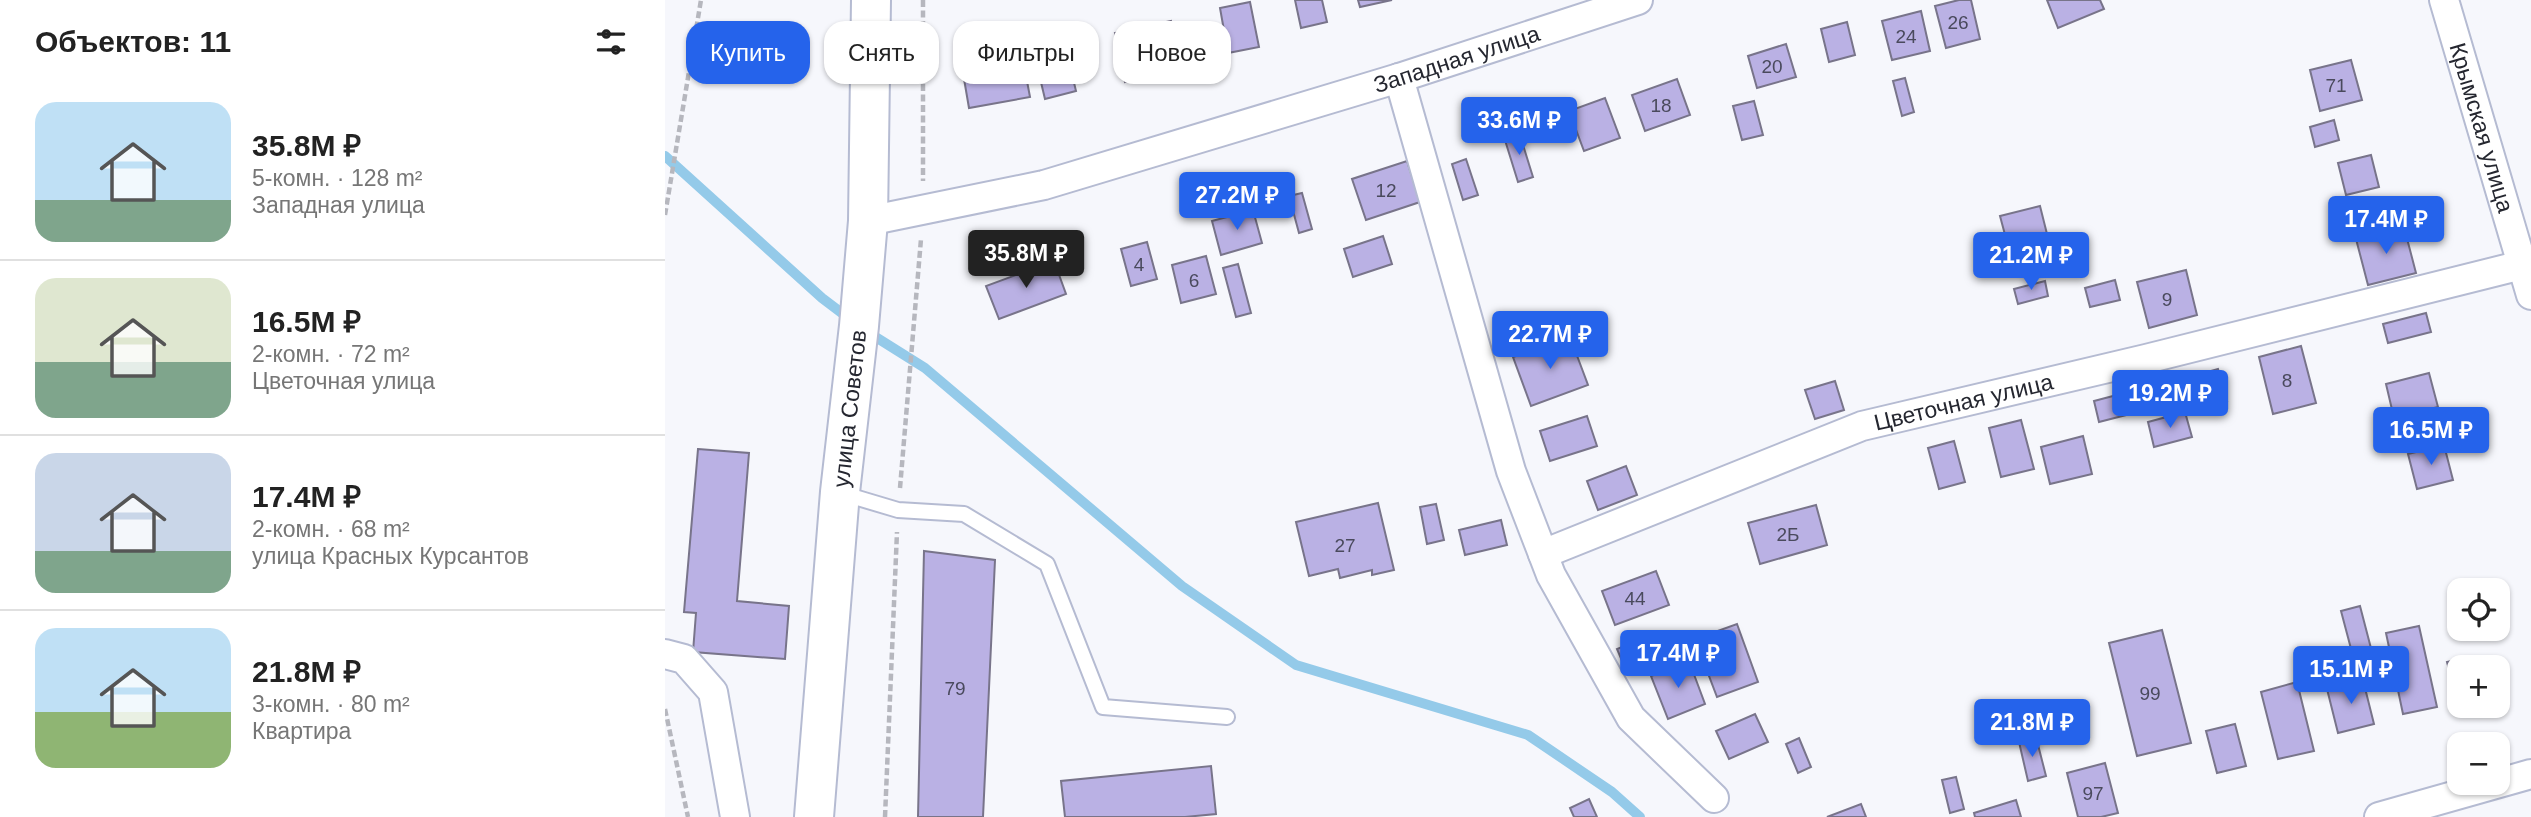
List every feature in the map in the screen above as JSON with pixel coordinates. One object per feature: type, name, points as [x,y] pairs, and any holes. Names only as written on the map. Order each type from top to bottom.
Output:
[{"type":"main road","name":"улица Советов","points":[[814,817],[840,492],[868,222],[871,0]]},
{"type":"street","name":"Западная улица","points":[[868,222],[1044,186],[1399,78],[1637,0]]},
{"type":"street","name":"Крымская улица","points":[[2444,0],[2524,252],[2531,295]]},
{"type":"street","points":[[1399,78],[1511,471],[1551,575],[1631,718],[1714,798]]},
{"type":"street","name":"Цветочная улица","points":[[1543,554],[1862,426],[2145,359],[2524,252]]},
{"type":"street","points":[[665,654],[684,659],[713,692],[735,817]]},
{"type":"street","points":[[2379,817],[2531,774]]},
{"type":"lane","points":[[840,492],[898,510],[964,514],[1047,564],[1103,707],[1227,717]]},
{"type":"path","points":[[665,215],[701,0]]},
{"type":"path","points":[[885,817],[898,510],[923,210],[923,0]]},
{"type":"path","points":[[665,709],[688,817]]},
{"type":"building","points":[[1295,0],[1322,0],[1327,22],[1301,28]]},
{"type":"building","points":[[1358,0],[1392,0],[1360,7]]},
{"type":"building","points":[[1971,0],[1980,39],[1946,48],[1935,6]]},
{"type":"building","points":[[2047,0],[2100,0],[2104,9],[2058,28]]},
{"type":"building","points":[[1250,2],[1259,47],[1231,52],[1231,21],[1222,21],[1220,8]]},
{"type":"building","points":[[1921,11],[1930,51],[1892,60],[1882,21]]},
{"type":"building","points":[[1847,22],[1855,55],[1829,62],[1821,29]]},
{"type":"building","points":[[1786,44],[1796,77],[1757,88],[1748,56]]},
{"type":"building","points":[[2351,60],[2362,100],[2320,111],[2310,70]]},
{"type":"building","points":[[1905,78],[1914,112],[1902,116],[1893,81]]},
{"type":"building","points":[[1677,79],[1690,115],[1645,131],[1632,95]]},
{"type":"building","points":[[965,84],[1028,84],[1030,97],[969,108]]},
{"type":"building","points":[[1041,84],[1074,84],[1076,91],[1045,99]]},
{"type":"building","points":[[1605,98],[1620,138],[1584,151],[1569,111]]},
{"type":"building","points":[[1754,101],[1763,135],[1742,140],[1733,106]]},
{"type":"building","points":[[2334,120],[2339,140],[2315,147],[2310,127]]},
{"type":"building","points":[[1519,132],[1533,177],[1518,182],[1504,137]]},
{"type":"building","points":[[2371,155],[2379,187],[2346,195],[2338,163]]},
{"type":"building","points":[[1466,159],[1478,195],[1463,200],[1452,164]]},
{"type":"building","points":[[1407,161],[1420,202],[1366,220],[1352,179]]},
{"type":"building","points":[[1302,193],[1312,229],[1299,233],[1289,196]]},
{"type":"building","points":[[2040,206],[2051,250],[2012,261],[2000,216]]},
{"type":"building","points":[[1253,210],[1262,243],[1221,255],[1212,221]]},
{"type":"building","points":[[2404,227],[2416,273],[2368,285],[2356,239]]},
{"type":"building","points":[[1383,236],[1392,264],[1353,277],[1344,249]]},
{"type":"building","points":[[1147,242],[1157,279],[1131,286],[1121,249]]},
{"type":"building","points":[[1206,256],[1216,294],[1181,303],[1172,265]]},
{"type":"building","points":[[1054,261],[1066,294],[999,319],[986,286]]},
{"type":"building","points":[[1238,264],[1251,313],[1236,317],[1223,268]]},
{"type":"building","points":[[2186,270],[2197,315],[2149,328],[2137,282]]},
{"type":"building","points":[[2115,280],[2120,300],[2090,307],[2085,288]]},
{"type":"building","points":[[2045,281],[2048,296],[2018,304],[2014,289]]},
{"type":"building","points":[[2426,313],[2431,332],[2388,343],[2383,324]]},
{"type":"building","points":[[1570,337],[1588,385],[1531,406],[1513,357]]},
{"type":"building","points":[[2301,346],[2316,403],[2273,414],[2259,357]]},
{"type":"building","points":[[2218,369],[2227,401],[2206,407],[2197,375]]},
{"type":"building","points":[[2429,373],[2438,407],[2394,418],[2386,384]]},
{"type":"building","points":[[1835,381],[1844,410],[1815,419],[1805,390]]},
{"type":"building","points":[[2132,391],[2138,412],[2099,422],[2094,401]]},
{"type":"building","points":[[2185,412],[2192,437],[2154,447],[2148,422]]},
{"type":"building","points":[[1587,416],[1597,446],[1550,461],[1540,431]]},
{"type":"building","points":[[2021,420],[2034,469],[2001,477],[1989,428]]},
{"type":"building","points":[[2083,436],[2092,474],[2050,484],[2041,447]]},
{"type":"building","points":[[1954,441],[1965,482],[1939,489],[1928,448]]},
{"type":"building","points":[[2444,445],[2453,480],[2417,489],[2408,454]]},
{"type":"building","points":[[698,449],[749,453],[737,601],[789,606],[785,659],[693,652],[696,613],[684,612]]},
{"type":"building","points":[[1626,466],[1637,495],[1598,510],[1587,481]]},
{"type":"building","points":[[1378,503],[1394,570],[1372,575],[1372,570],[1340,578],[1338,569],[1309,576],[1296,522]]},
{"type":"building","points":[[1436,504],[1444,540],[1427,544],[1420,507]]},
{"type":"building","points":[[1816,505],[1827,545],[1760,564],[1748,523]]},
{"type":"building","points":[[1501,520],[1507,545],[1465,555],[1459,530]]},
{"type":"building","points":[[924,551],[995,560],[983,817],[918,817]]},
{"type":"building","points":[[1656,571],[1669,605],[1615,625],[1602,591]]},
{"type":"building","points":[[2360,606],[2373,656],[2354,660],[2341,611]]},
{"type":"building","points":[[1737,624],[1758,682],[1717,697],[1695,639]]},
{"type":"building","points":[[2419,626],[2437,707],[2403,714],[2386,633]]},
{"type":"building","points":[[2162,630],[2191,743],[2137,756],[2109,643]]},
{"type":"building","points":[[1654,634],[1662,653],[1625,668],[1617,649]]},
{"type":"building","points":[[1689,661],[1705,704],[1668,719],[1651,676]]},
{"type":"building","points":[[2363,680],[2374,724],[2338,733],[2327,689]]},
{"type":"building","points":[[2297,682],[2314,751],[2278,759],[2261,692]]},
{"type":"building","points":[[1755,714],[1768,742],[1729,759],[1716,731]]},
{"type":"building","points":[[2235,724],[2246,766],[2217,773],[2206,731]]},
{"type":"building","points":[[2036,737],[2046,776],[2028,781],[2019,742]]},
{"type":"building","points":[[1799,738],[1811,767],[1798,773],[1786,744]]},
{"type":"building","points":[[2105,763],[2118,813],[2101,817],[2078,817],[2067,773]]},
{"type":"building","points":[[1211,766],[1216,814],[1185,817],[1065,817],[1061,781]]},
{"type":"building","points":[[1956,777],[1964,809],[1950,813],[1942,780]]},
{"type":"building","points":[[1589,799],[1597,817],[1574,817],[1570,808]]},
{"type":"building","points":[[2016,800],[2021,817],[1975,817],[1974,813]]},
{"type":"building","points":[[1861,804],[1866,817],[1827,817]]},
{"type":"waterway","points":[[665,156],[822,298],[851,320]]},
{"type":"waterway","points":[[866,331],[925,368],[1182,586],[1296,665],[1528,735],[1612,792],[1640,817]]}]
